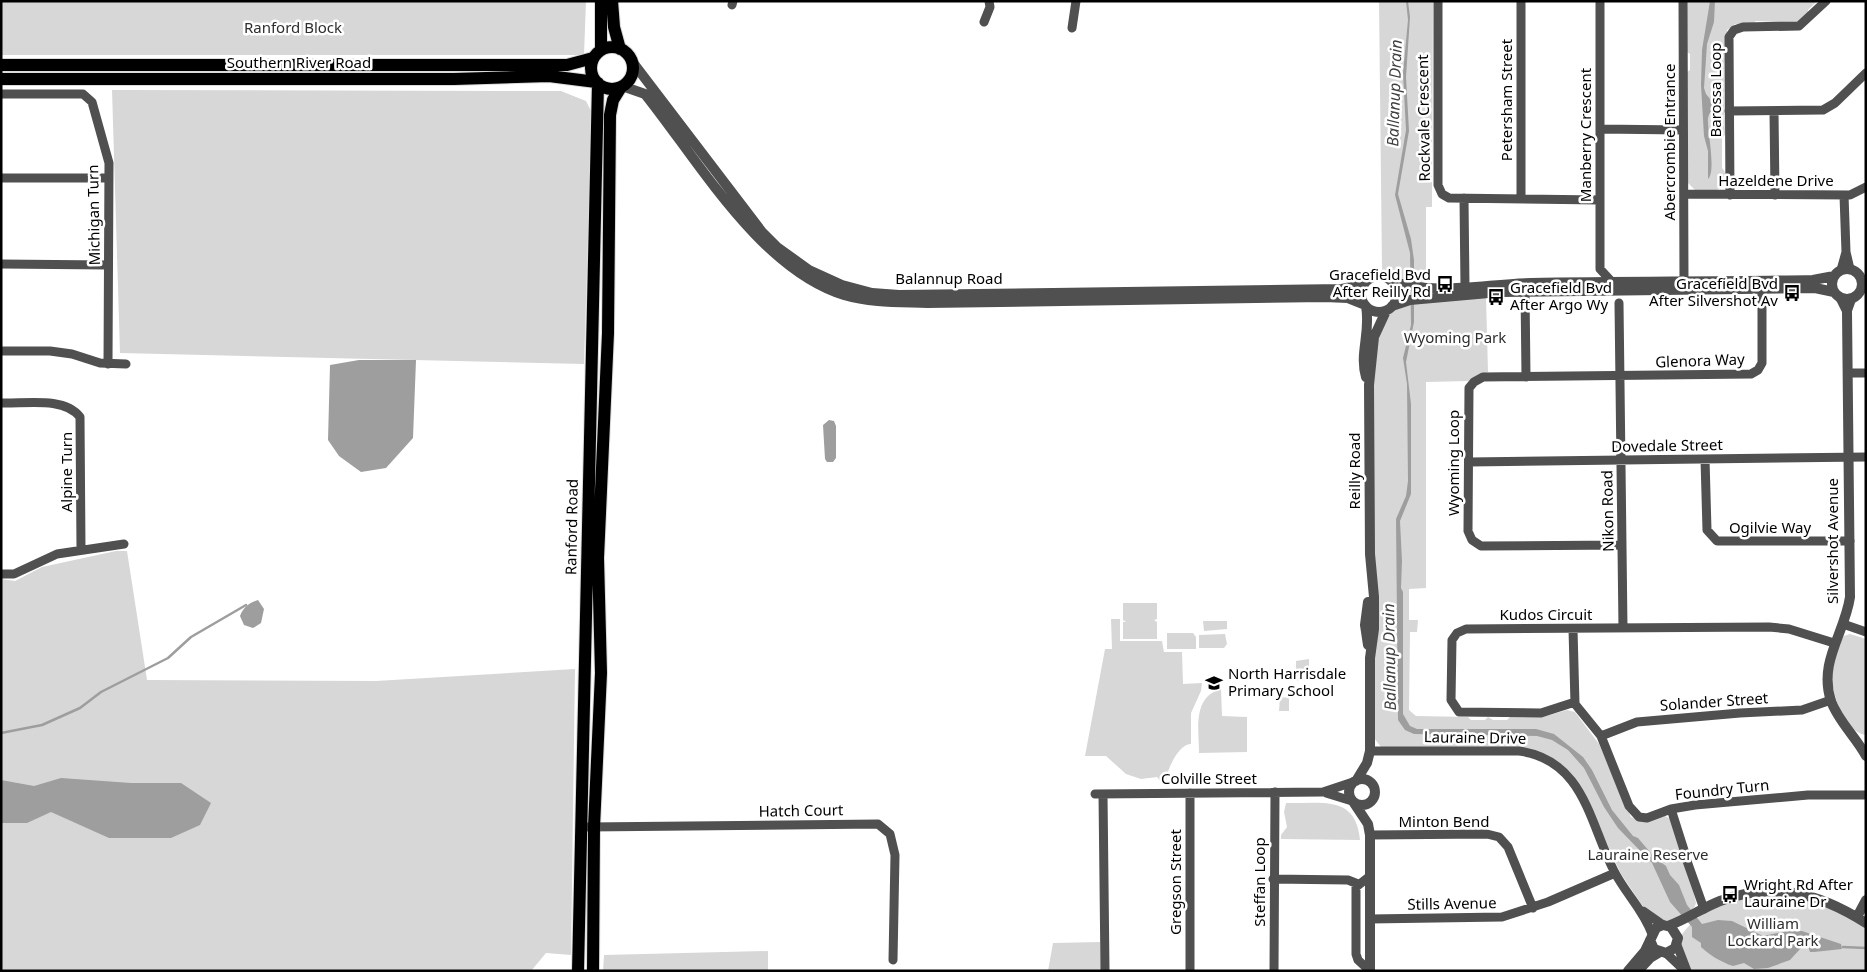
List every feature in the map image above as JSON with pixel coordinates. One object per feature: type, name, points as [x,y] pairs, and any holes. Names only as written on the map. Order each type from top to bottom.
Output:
[{"type":"main road","points":[[597,54],[610,47],[620,49],[632,60],[632,74],[621,86],[609,88],[597,82],[591,68],[597,54],[601,1]]},
{"type":"main road","points":[[612,1],[614,27],[620,49]]},
{"type":"main road","name":"Southern River Road","points":[[1,65],[568,65],[597,54]]},
{"type":"main road","name":"Southern River Road","points":[[1,79],[454,79],[549,76],[597,82]]},
{"type":"main road","name":"Ranford Road","points":[[593,971],[589,827],[597,82]]},
{"type":"main road","name":"Ranford Road","points":[[578,971],[601,673],[598,558],[608,333],[610,115],[613,100],[621,86]]},
{"type":"street","points":[[984,22],[990,7],[989,1]]},
{"type":"street","points":[[1072,28],[1076,1]]},
{"type":"street","name":"Rockvale Crescent","points":[[1438,1],[1438,188],[1442,194],[1447,198],[1600,200]]},
{"type":"street","name":"Petersham Street","points":[[1521,1],[1522,198]]},
{"type":"street","name":"Manberry Crescent","points":[[1600,1],[1600,269]]},
{"type":"street","name":"Abercrombie Entrance","points":[[1683,1],[1684,282]]},
{"type":"street","name":"Barossa Loop","points":[[1730,194],[1728,41],[1731,33],[1743,27],[1799,26],[1826,1]]},
{"type":"street","name":"Balannup Road","points":[[632,60],[762,232],[787,255],[816,274],[860,290],[892,295],[943,299],[1348,298],[1364,305]]},
{"type":"street","points":[[1729,111],[1811,111],[1828,108],[1866,72]]},
{"type":"street","name":"Balannup Road","points":[[621,86],[645,94],[752,231],[789,266],[827,288],[844,295],[880,302],[1342,289],[1356,286],[1368,280]]},
{"type":"street","name":"Michigan Turn","points":[[1,94],[78,94],[87,96],[92,102],[108,159],[108,364]]},
{"type":"street","points":[[1774,111],[1775,195]]},
{"type":"street","points":[[1600,129],[1683,130]]},
{"type":"street","points":[[1,178],[109,178]]},
{"type":"street","name":"Hazeldene Drive","points":[[1684,194],[1844,195],[1856,193],[1866,187]]},
{"type":"street","points":[[1844,195],[1846,252],[1850,273],[1862,283],[1863,290],[1852,298],[1815,288],[1628,291],[1610,287],[1588,282],[1418,288],[1379,276],[1368,280],[1360,293],[1364,305],[1376,312],[1410,300],[1525,291],[1610,287],[1684,282],[1813,280],[1850,273]]},
{"type":"street","points":[[1464,198],[1465,286]]},
{"type":"street","points":[[1,264],[108,265]]},
{"type":"street","points":[[1588,282],[1600,269],[1619,303],[1628,291]]},
{"type":"street","points":[[1836,294],[1832,284],[1850,273]]},
{"type":"street","points":[[1389,308],[1397,294],[1391,281]]},
{"type":"street","name":"Glenora Way","points":[[1620,377],[1749,374],[1755,372],[1762,363],[1762,289]]},
{"type":"street","points":[[1525,291],[1526,377]]},
{"type":"street","name":"Silvershot Avenue","points":[[1836,294],[1847,312]]},
{"type":"street","name":"Silvershot Avenue","points":[[1852,298],[1847,312],[1850,597],[1843,624],[1834,643],[1828,673],[1831,700],[1863,742],[1866,756]]},
{"type":"street","name":"Nikon Road","points":[[1619,303],[1623,628]]},
{"type":"street","name":"Reilly Road","points":[[1364,305],[1369,328],[1364,358],[1369,385]]},
{"type":"street","name":"Reilly Road","points":[[1354,782],[1367,763],[1370,751],[1370,658],[1365,625],[1370,556],[1369,385],[1374,337],[1389,308]]},
{"type":"street","points":[[1,351],[50,350],[108,364],[126,364]]},
{"type":"street","points":[[1849,373],[1866,373]]},
{"type":"street","name":"Wyoming Loop","points":[[1620,377],[1483,378],[1471,385],[1468,394],[1468,531],[1469,536],[1481,546],[1622,545]]},
{"type":"street","name":"Alpine Turn","points":[[1,403],[61,404],[73,410],[80,417],[81,549]]},
{"type":"street","name":"Dovedale Street","points":[[1469,462],[1866,457]]},
{"type":"street","name":"Ogilvie Way","points":[[1705,459],[1706,530],[1717,541],[1850,540]]},
{"type":"street","points":[[1,574],[14,574],[48,556],[81,549],[124,544]]},
{"type":"street","points":[[1843,624],[1866,632]]},
{"type":"street","name":"Kudos Circuit","points":[[1575,702],[1541,713],[1464,713],[1456,709],[1451,700],[1452,646],[1457,633],[1466,630],[1782,628],[1834,643]]},
{"type":"street","points":[[1573,629],[1575,702]]},
{"type":"street","name":"Solander Street","points":[[1600,736],[1637,722],[1740,713],[1802,710],[1831,700]]},
{"type":"street","name":"Foundry Turn","points":[[1575,702],[1600,736],[1634,814],[1641,818],[1647,818],[1671,809],[1808,795],[1866,795]]},
{"type":"street","name":"Lauraine Drive","points":[[1370,751],[1519,751],[1545,758],[1565,772],[1579,790],[1615,873],[1641,909],[1651,937]]},
{"type":"street","name":"Reilly Road","points":[[1367,763],[1372,784]]},
{"type":"street","points":[[1368,824],[1353,802],[1349,790],[1354,782],[1366,780],[1372,784],[1375,793],[1368,824],[1370,835],[1370,971]]},
{"type":"street","name":"Colville Street","points":[[1105,971],[1099,794],[1323,792],[1341,788],[1354,782]]},
{"type":"street","name":"Steffan Loop","points":[[1274,971],[1273,879],[1275,792]]},
{"type":"street","name":"Colville Street","points":[[1323,792],[1353,802]]},
{"type":"street","name":"Gregson Street","points":[[1190,793],[1190,971]]},
{"type":"street","points":[[1353,802],[1365,805],[1372,800]]},
{"type":"street","points":[[1671,809],[1684,850]]},
{"type":"street","name":"Hatch Court","points":[[589,827],[878,824],[890,834],[895,855],[893,960]]},
{"type":"street","name":"Minton Bend","points":[[1370,835],[1486,834],[1499,837],[1508,847],[1533,908]]},
{"type":"street","points":[[1638,971],[1650,958],[1663,953],[1677,940],[1693,916],[1687,861]]},
{"type":"street","name":"Stills Avenue","points":[[1370,919],[1492,918],[1533,908],[1615,873]]},
{"type":"street","points":[[1370,876],[1358,884],[1355,896],[1356,954],[1358,960],[1370,971]]},
{"type":"street","points":[[1273,879],[1348,880],[1358,884]]},
{"type":"street","points":[[1628,971],[1645,950],[1656,928],[1693,916],[1741,895],[1780,891],[1819,898],[1861,920],[1866,900]]},
{"type":"street","name":"Lauraine Drive","points":[[1641,909],[1666,926]]},
{"type":"street","points":[[1666,926],[1677,940],[1686,971]]},
{"type":"street","points":[[1651,937],[1654,949],[1663,953],[1686,971]]},
{"type":"green space","name":"Ranford Block","points":[[1,1],[586,1],[584,55],[1,55]]},
{"type":"green space","points":[[1379,1],[1433,1],[1432,207],[1426,207],[1426,282],[1402,280],[1382,270]]},
{"type":"green space","points":[[1687,1],[1817,1],[1808,10],[1808,14],[1796,23],[1756,21],[1753,23],[1735,24],[1727,30],[1725,135],[1722,138],[1722,168],[1725,172],[1725,178],[1721,188],[1714,191],[1696,191],[1688,183],[1687,72],[1690,70],[1690,54],[1687,52]]},
{"type":"green space","points":[[112,90],[561,91],[586,101],[592,113],[584,364],[120,353]]},
{"type":"green space","points":[[1486,297],[1488,372],[1468,381],[1426,382],[1426,588],[1409,589],[1409,620],[1418,620],[1417,632],[1410,632],[1409,710],[1416,716],[1468,717],[1471,720],[1485,720],[1488,717],[1493,720],[1507,720],[1510,717],[1546,716],[1567,710],[1575,712],[1599,744],[1631,817],[1642,822],[1665,816],[1671,819],[1686,861],[1696,903],[1691,911],[1663,922],[1642,905],[1621,874],[1578,783],[1567,769],[1551,758],[1523,748],[1381,747],[1374,738],[1374,377],[1379,333],[1386,317],[1398,307],[1421,302]]},
{"type":"green space","points":[[116,551],[127,551],[147,680],[376,681],[575,669],[571,955],[546,953],[531,971],[1,971],[1,579],[15,581],[42,567]]},
{"type":"green space","points":[[1123,603],[1157,603],[1157,619],[1154,620],[1157,622],[1157,639],[1123,639],[1123,622],[1126,622],[1123,620]]},
{"type":"green space","points":[[1111,619],[1120,619],[1120,641],[1162,641],[1164,652],[1182,652],[1183,684],[1202,683],[1201,691],[1191,713],[1191,744],[1182,748],[1174,758],[1166,782],[1161,782],[1157,777],[1141,779],[1126,774],[1106,756],[1085,756],[1105,649],[1112,649]]},
{"type":"green space","points":[[1203,621],[1227,621],[1227,629],[1204,631]]},
{"type":"green space","points":[[1167,633],[1193,633],[1196,637],[1196,649],[1167,649]]},
{"type":"green space","points":[[1225,634],[1227,644],[1224,648],[1199,648],[1199,635]]},
{"type":"green space","points":[[1850,634],[1866,639],[1866,735],[1857,732],[1843,716],[1834,693],[1832,681],[1833,658],[1844,636]]},
{"type":"green space","points":[[1309,659],[1309,680],[1296,681],[1296,661]]},
{"type":"green space","points":[[1221,689],[1222,716],[1247,717],[1247,752],[1199,753],[1198,725],[1201,707],[1205,699]]},
{"type":"green space","points":[[1280,697],[1289,698],[1289,711],[1279,711]]},
{"type":"green space","points":[[1286,803],[1324,803],[1344,808],[1352,815],[1357,825],[1360,840],[1281,839],[1281,835],[1287,827],[1284,812]]},
{"type":"green space","name":"William Lockard Park","points":[[1773,895],[1822,905],[1866,927],[1866,971],[1690,971],[1680,939],[1690,925],[1708,911],[1728,903]]},
{"type":"green space","points":[[1100,942],[1101,971],[1048,971],[1053,943]]},
{"type":"green space","points":[[768,951],[768,971],[603,971],[604,955]]},
{"type":"shaded area","points":[[1406,1],[1408,1],[1410,17],[1406,77],[1409,131],[1398,194],[1411,239],[1414,260],[1414,322],[1406,362],[1411,404],[1411,494],[1400,521],[1401,588],[1403,592],[1403,714],[1410,726],[1417,729],[1536,729],[1554,734],[1583,757],[1592,770],[1612,810],[1633,836],[1638,838],[1655,858],[1666,866],[1670,875],[1679,885],[1687,905],[1702,924],[1718,920],[1732,921],[1763,936],[1787,931],[1802,931],[1841,944],[1842,949],[1810,952],[1808,946],[1801,948],[1790,960],[1768,968],[1754,969],[1744,963],[1733,966],[1720,961],[1701,947],[1701,943],[1692,937],[1692,927],[1670,902],[1652,863],[1618,828],[1604,807],[1584,768],[1568,750],[1552,740],[1537,736],[1414,734],[1405,730],[1398,720],[1396,519],[1406,496],[1408,481],[1407,384],[1403,358],[1411,325],[1410,253],[1395,195],[1406,130],[1403,73],[1408,20]]},
{"type":"shaded area","points":[[1710,1],[1715,1],[1714,22],[1707,44],[1704,88],[1706,94],[1715,105],[1708,119],[1712,161],[1708,179],[1708,151],[1704,136],[1701,85],[1702,50]]},
{"type":"shaded area","points":[[359,360],[416,360],[413,438],[386,468],[361,472],[339,456],[328,440],[330,365]]},
{"type":"shaded area","points":[[829,420],[834,421],[836,426],[836,458],[833,462],[827,462],[825,459],[823,425]]},
{"type":"shaded area","points":[[258,600],[264,609],[261,623],[253,628],[244,625],[240,616],[243,610],[247,605]]},
{"type":"shaded area","points":[[61,778],[131,783],[181,783],[211,803],[200,825],[171,838],[109,838],[51,812],[27,823],[1,823],[1,780],[34,786]]},
{"type":"waterway","points":[[1,733],[42,725],[80,708],[101,692],[168,658],[191,637],[246,605]]},
{"type":"waterway","points":[[1843,947],[1866,948]]},
{"type":"place","name":"Gracefield Bvd After Reilly Rd","points":[[1445,284]]},
{"type":"place","name":"Gracefield Bvd After Silvershot Av","points":[[1792,293]]},
{"type":"place","name":"Gracefield Bvd After Argo Wy","points":[[1496,297]]},
{"type":"place","name":"North Harrisdale Primary School","points":[[1214,683]]},
{"type":"place","name":"Wright Rd After Lauraine Dr","points":[[1730,894]]},
{"type":"water label","name":"Ballanup Drain","points":[[1394,93]]},
{"type":"water label","name":"Ballanup Drain","points":[[1389,657]]},
{"type":"park label","name":"Wyoming Park","points":[[1455,338]]},
{"type":"park label","name":"Lauraine Reserve","points":[[1648,855]]}]
